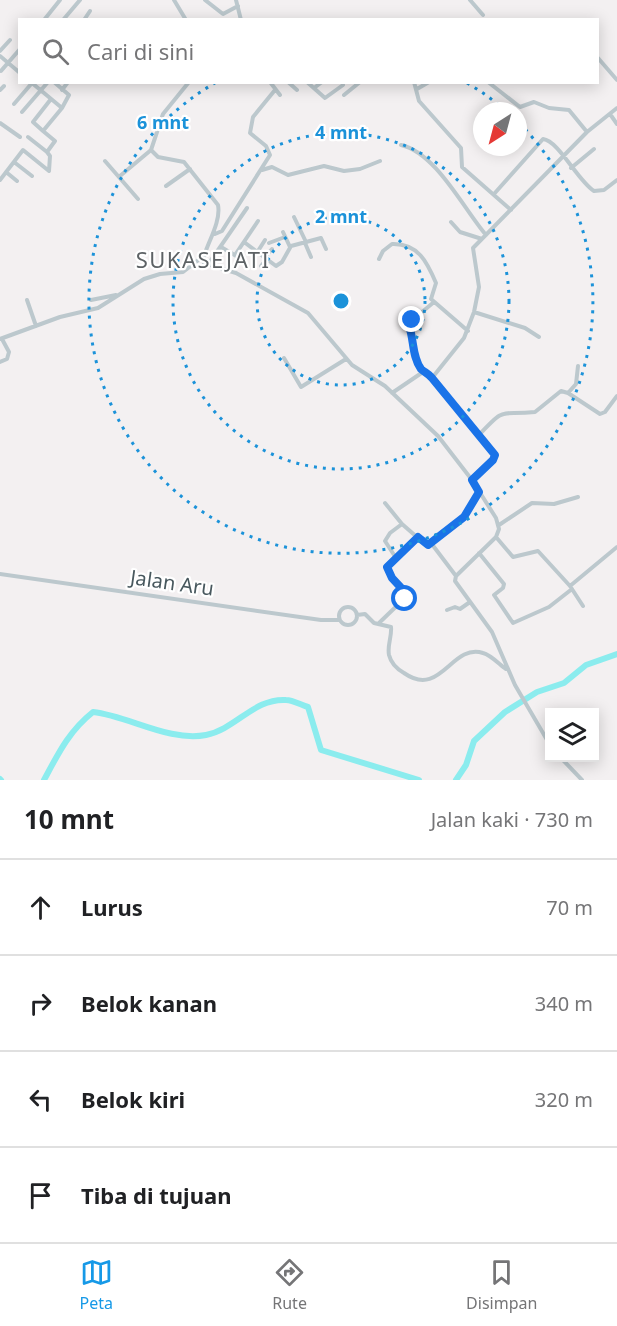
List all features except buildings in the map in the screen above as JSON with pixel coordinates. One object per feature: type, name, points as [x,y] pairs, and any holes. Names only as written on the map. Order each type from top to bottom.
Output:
[{"type":"street","points":[[46,18],[60,0]]},
{"type":"street","points":[[65,18],[80,0]]},
{"type":"street","points":[[174,0],[185,18]]},
{"type":"street","points":[[205,0],[223,14],[238,6]]},
{"type":"street","points":[[236,0],[241,18]]},
{"type":"street","points":[[470,0],[483,15]]},
{"type":"street","points":[[86,18],[90,12]]},
{"type":"street","points":[[10,40],[0,53],[18,71]]},
{"type":"street","points":[[1,71],[18,51]]},
{"type":"street","points":[[599,60],[617,80]]},
{"type":"street","points":[[14,104],[31,84]]},
{"type":"street","points":[[33,84],[62,108]]},
{"type":"street","points":[[22,112],[46,84]]},
{"type":"street","points":[[43,131],[62,108],[69,95],[56,84]]},
{"type":"street","points":[[62,90],[66,84]]},
{"type":"street","points":[[120,176],[151,150],[163,114],[187,84]]},
{"type":"street","points":[[271,84],[280,95]]},
{"type":"street","points":[[290,84],[297,90]]},
{"type":"street","points":[[309,84],[325,98],[343,85]]},
{"type":"street","points":[[314,88],[319,84]]},
{"type":"street","points":[[344,95],[358,84]]},
{"type":"street","points":[[415,84],[419,100],[461,148],[462,167],[511,210]]},
{"type":"street","points":[[417,89],[426,84]]},
{"type":"street","points":[[490,84],[506,99],[520,107],[534,102],[549,108],[569,110],[587,132]]},
{"type":"street","points":[[0,90],[4,86]]},
{"type":"street","points":[[215,234],[222,231],[261,171],[270,152],[250,133],[251,121],[275,90]]},
{"type":"street","points":[[47,152],[55,141],[33,122],[51,99]]},
{"type":"street","points":[[432,378],[468,331],[479,287],[473,250],[587,132],[617,108]]},
{"type":"street","points":[[610,114],[617,124]]},
{"type":"street","points":[[0,123],[20,137]]},
{"type":"street","points":[[0,180],[23,150],[49,171],[50,156],[28,137]]},
{"type":"street","points":[[494,194],[543,139],[552,142],[571,168],[594,191],[604,190],[617,180]]},
{"type":"street","points":[[401,145],[417,151],[440,173],[484,237]]},
{"type":"street","points":[[571,168],[594,149]]},
{"type":"street","points":[[0,362],[7,359],[9,352],[1,339],[60,317],[98,308],[116,295],[151,276],[188,270],[202,258],[215,234],[218,204],[182,160],[158,157],[151,150]]},
{"type":"street","points":[[105,161],[138,199]]},
{"type":"street","points":[[261,171],[272,167],[288,175],[324,166],[344,171],[361,169],[380,161]]},
{"type":"street","points":[[14,162],[32,176]]},
{"type":"street","points":[[166,186],[190,169]]},
{"type":"street","points":[[6,172],[17,181]]},
{"type":"street","points":[[207,266],[247,208]]},
{"type":"street","points":[[294,217],[311,257]]},
{"type":"street","points":[[235,255],[258,221]]},
{"type":"street","points":[[451,222],[460,232],[484,237]]},
{"type":"street","points":[[258,251],[267,242],[284,234],[290,248]]},
{"type":"street","points":[[244,242],[278,266],[290,248],[321,238],[326,249]]},
{"type":"street","points":[[379,260],[383,251],[392,244],[406,245],[418,251],[436,282],[431,298],[468,331]]},
{"type":"street","points":[[221,247],[243,260]]},
{"type":"street","points":[[261,266],[272,249]]},
{"type":"street","points":[[202,258],[207,266],[236,273],[301,307],[316,321],[346,359],[392,393],[438,436],[472,480],[499,525]]},
{"type":"street","points":[[91,300],[116,295]]},
{"type":"street","points":[[27,300],[36,326]]},
{"type":"street","points":[[434,302],[409,323],[416,358],[423,372],[432,378],[495,455],[493,460],[472,480]]},
{"type":"street","points":[[474,312],[525,328],[539,337]]},
{"type":"street","points":[[284,358],[301,387],[346,359]]},
{"type":"street","points":[[568,393],[576,384],[578,366]]},
{"type":"street","points":[[392,393],[423,372]]},
{"type":"street","points":[[479,435],[504,413],[535,412],[561,391],[568,393],[600,414],[605,412],[617,396]]},
{"type":"street","points":[[385,503],[402,524],[427,546],[464,517],[479,492]]},
{"type":"street","points":[[456,576],[496,537],[499,525],[532,503],[554,504],[578,497]]},
{"type":"street","points":[[396,558],[385,541],[390,533],[402,524]]},
{"type":"street","points":[[378,623],[395,611],[406,597],[403,589],[387,571],[396,558],[418,537]]},
{"type":"street","points":[[496,537],[513,557],[538,551],[571,588],[583,606]]},
{"type":"street","points":[[431,543],[456,576],[457,586],[492,632],[507,670],[545,738]]},
{"type":"street","points":[[479,554],[504,584],[503,588],[494,595],[513,623],[549,607],[617,547]]},
{"type":"street","name":"Jalan Aru","points":[[0,574],[321,620],[340,620]]},
{"type":"street","points":[[447,610],[455,607],[460,609],[470,602]]},
{"type":"street","points":[[346,608],[355,610],[357,615],[352,624],[344,624],[340,620],[340,613],[346,608]]},
{"type":"street","points":[[357,615],[365,614],[378,623],[391,627],[388,645],[390,658],[401,671],[412,678],[430,679],[464,654],[485,654],[507,670]]},
{"type":"street","points":[[565,762],[582,780]]},
{"type":"waterway","points":[[456,780],[466,765],[474,741],[505,712],[537,692],[564,683],[586,665],[617,654]]},
{"type":"waterway","points":[[44,780],[71,735],[93,712],[107,714],[163,732],[192,736],[217,732],[264,704],[286,700],[308,707],[321,750],[419,780]]},
{"type":"district","name":"SUKASEJATI","points":[[203,260]]},
{"type":"route","points":[[405,599],[405,592],[392,578],[387,567],[418,537],[428,545],[449,531],[464,517],[479,492],[472,480],[493,460],[495,455],[453,402],[418,364],[414,351],[413,334],[409,326],[412,320]]}]
